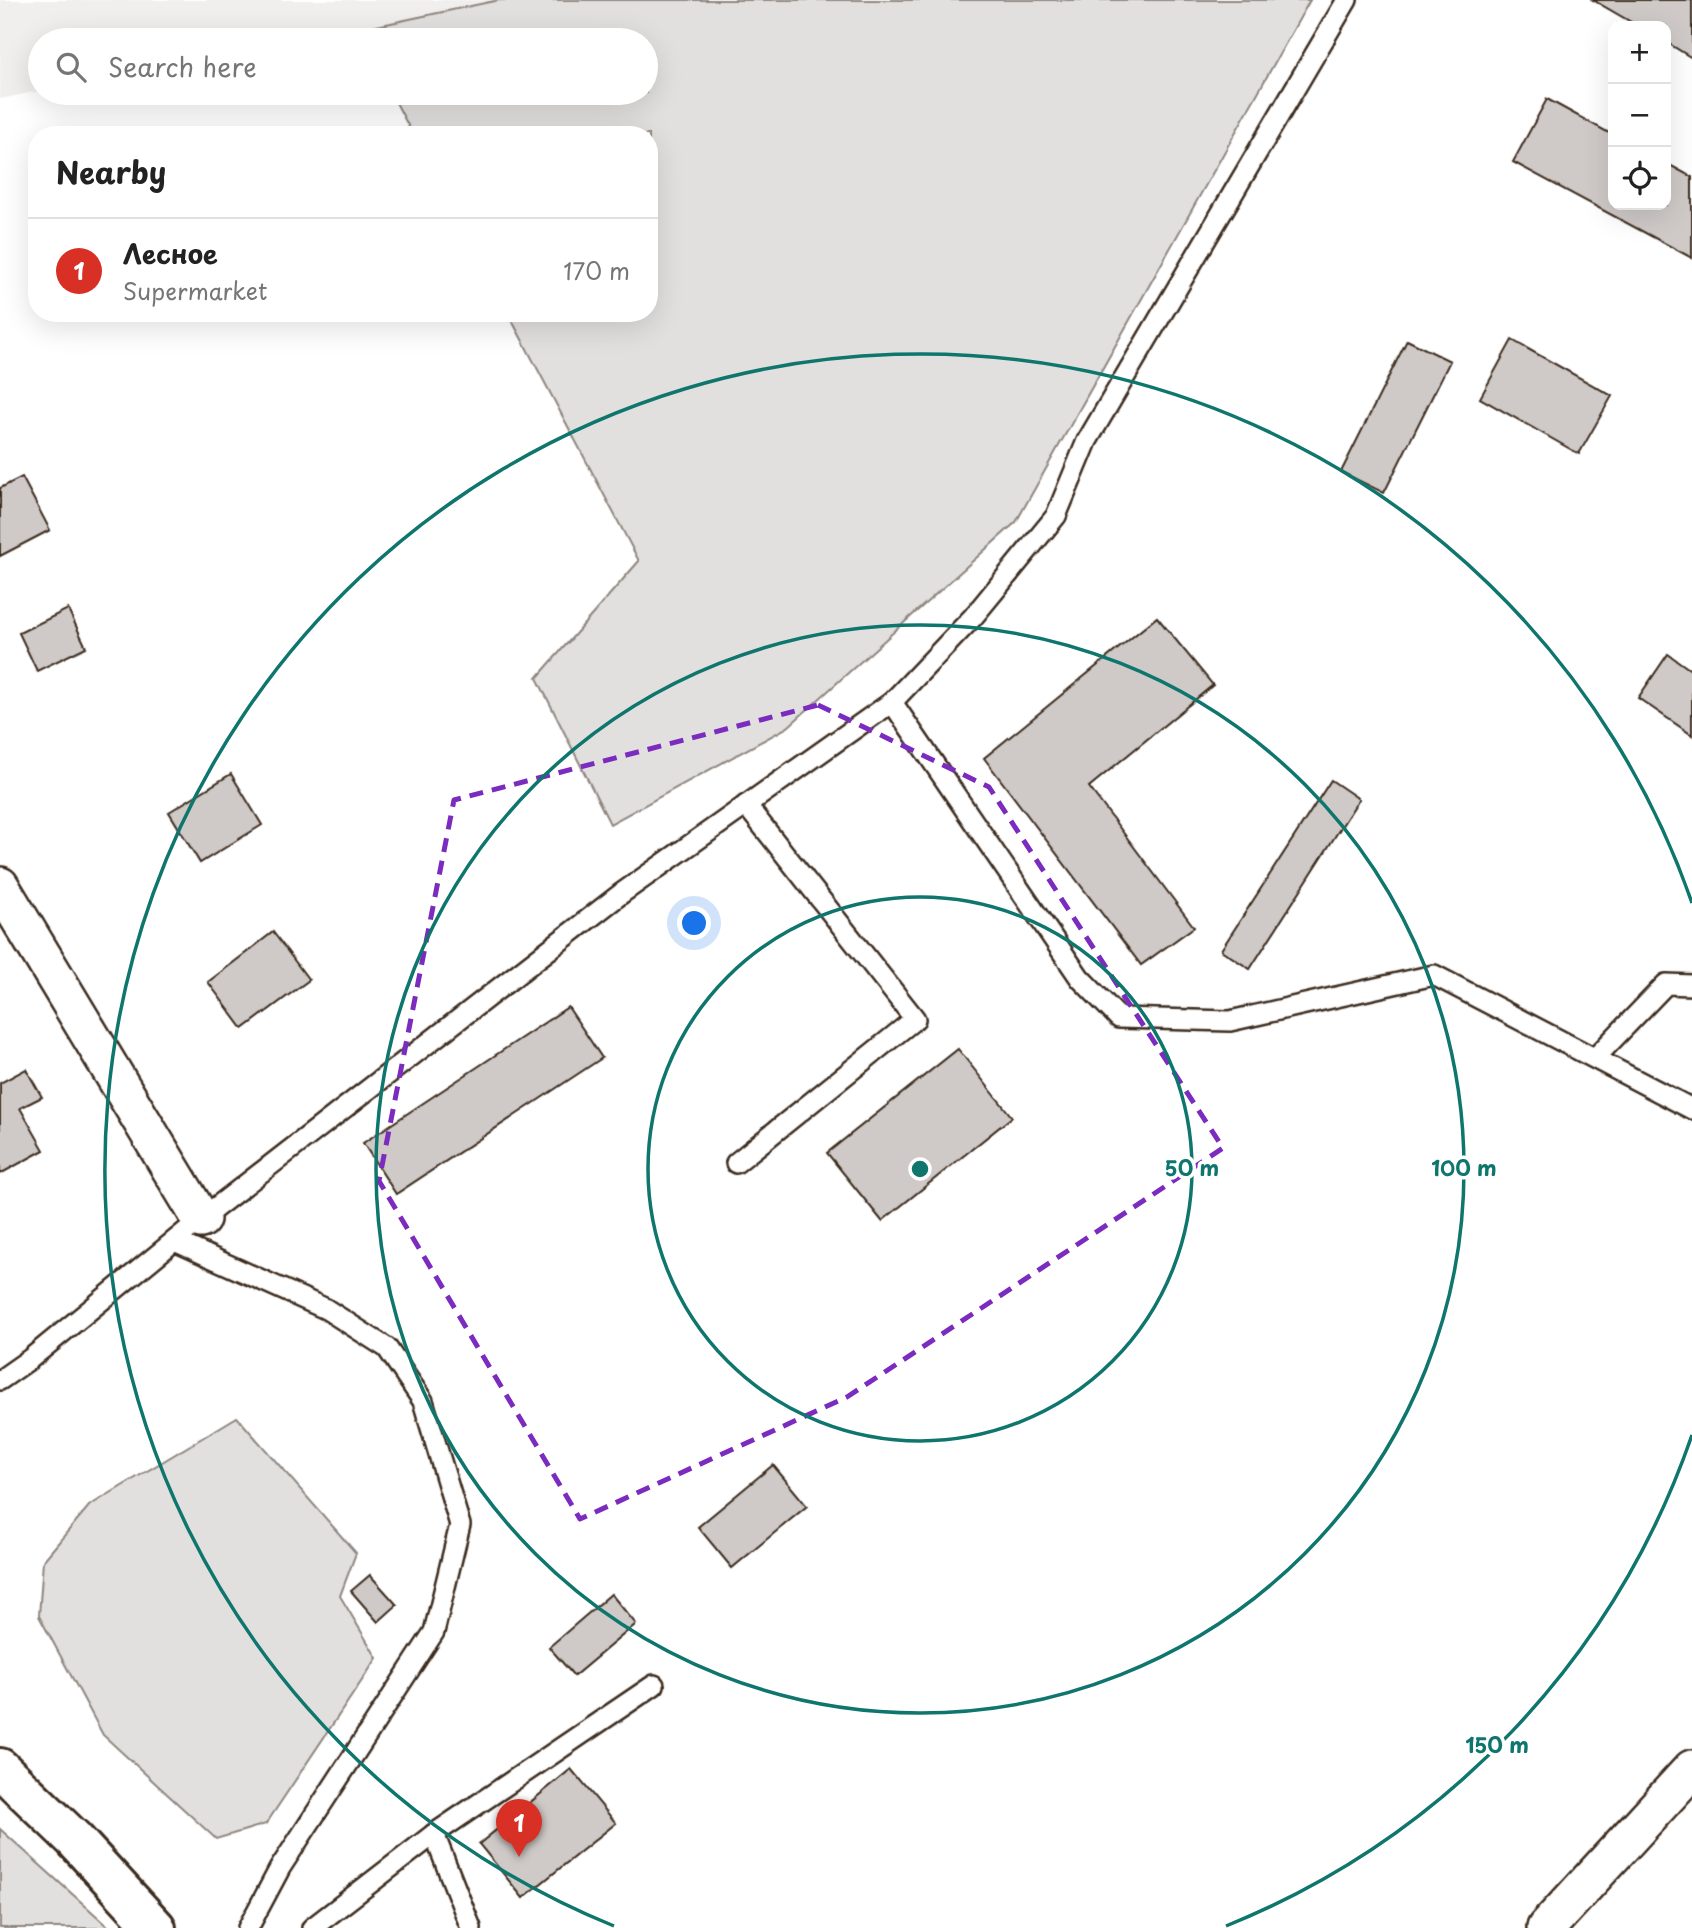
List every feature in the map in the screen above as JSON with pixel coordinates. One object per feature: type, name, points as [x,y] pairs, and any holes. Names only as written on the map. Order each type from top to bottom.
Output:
[{"type":"street","points":[[0,887],[189,1230]]},
{"type":"street","points":[[0,1768],[74,1839],[156,1928]]},
{"type":"street","points":[[1546,1928],[1692,1769]]},
{"type":"lane","points":[[0,1380],[622,893],[892,702],[973,617],[1056,516],[1087,441],[1347,0]]},
{"type":"lane","points":[[892,702],[1080,978],[1119,1018],[1230,1021],[1434,975],[1692,1109]]},
{"type":"lane","points":[[736,1163],[915,1019],[746,806]]},
{"type":"lane","points":[[1595,1058],[1666,984],[1692,985]]},
{"type":"lane","points":[[189,1230],[326,1309],[387,1348],[423,1401],[460,1525],[433,1632],[280,1868],[248,1928]]},
{"type":"lane","points":[[312,1928],[434,1834],[654,1685]]},
{"type":"lane","points":[[434,1834],[471,1928]]},
{"type":"highlighted area","points":[[818,705],[989,787],[1223,1148],[847,1397],[580,1519],[379,1181],[454,800]]},
{"type":"shaded area","points":[[0,0],[499,0],[364,28],[28,28],[28,93],[0,99]]},
{"type":"shaded area","points":[[499,0],[1310,0],[1016,522],[788,727],[610,824],[537,678],[639,561],[513,322],[658,322],[658,126],[408,126],[397,105],[658,105],[658,28],[367,28]]},
{"type":"shaded area","points":[[237,1417],[356,1553],[340,1596],[377,1658],[266,1824],[216,1839],[103,1735],[39,1616],[43,1561],[89,1506]]},
{"type":"shaded area","points":[[0,1829],[110,1928],[0,1928]]},
{"type":"building","points":[[1593,0],[1692,0],[1692,58],[1671,45],[1671,21],[1629,21]]},
{"type":"building","points":[[1547,99],[1608,132],[1608,210],[1671,210],[1671,166],[1692,177],[1692,258],[1513,162]]},
{"type":"building","points":[[1407,340],[1450,361],[1384,493],[1341,472]]},
{"type":"building","points":[[1512,340],[1612,396],[1579,454],[1480,398]]},
{"type":"building","points":[[22,477],[50,530],[0,556],[0,488]]},
{"type":"building","points":[[68,609],[86,647],[37,671],[19,633]]},
{"type":"building","points":[[1157,617],[1213,685],[1089,787],[1194,927],[1141,965],[984,758]]},
{"type":"building","points":[[1668,654],[1692,671],[1692,735],[1638,698]]},
{"type":"building","points":[[231,774],[262,825],[200,863],[169,812]]},
{"type":"building","points":[[1331,780],[1359,799],[1250,969],[1221,950]]},
{"type":"building","points":[[273,932],[309,980],[243,1029],[208,982]]},
{"type":"building","points":[[568,1007],[602,1058],[396,1194],[363,1143]]},
{"type":"building","points":[[958,1049],[1012,1117],[882,1221],[827,1153]]},
{"type":"building","points":[[26,1069],[42,1097],[20,1108],[44,1150],[0,1174],[0,1083]]},
{"type":"building","points":[[773,1465],[807,1506],[732,1568],[698,1527]]},
{"type":"building","points":[[370,1575],[397,1605],[378,1622],[351,1591]]},
{"type":"building","points":[[611,1594],[636,1624],[574,1676],[549,1647]]},
{"type":"building","points":[[571,1769],[616,1823],[523,1898],[479,1844]]},
{"type":"place","name":"Лесное","points":[[519,1857]]}]
